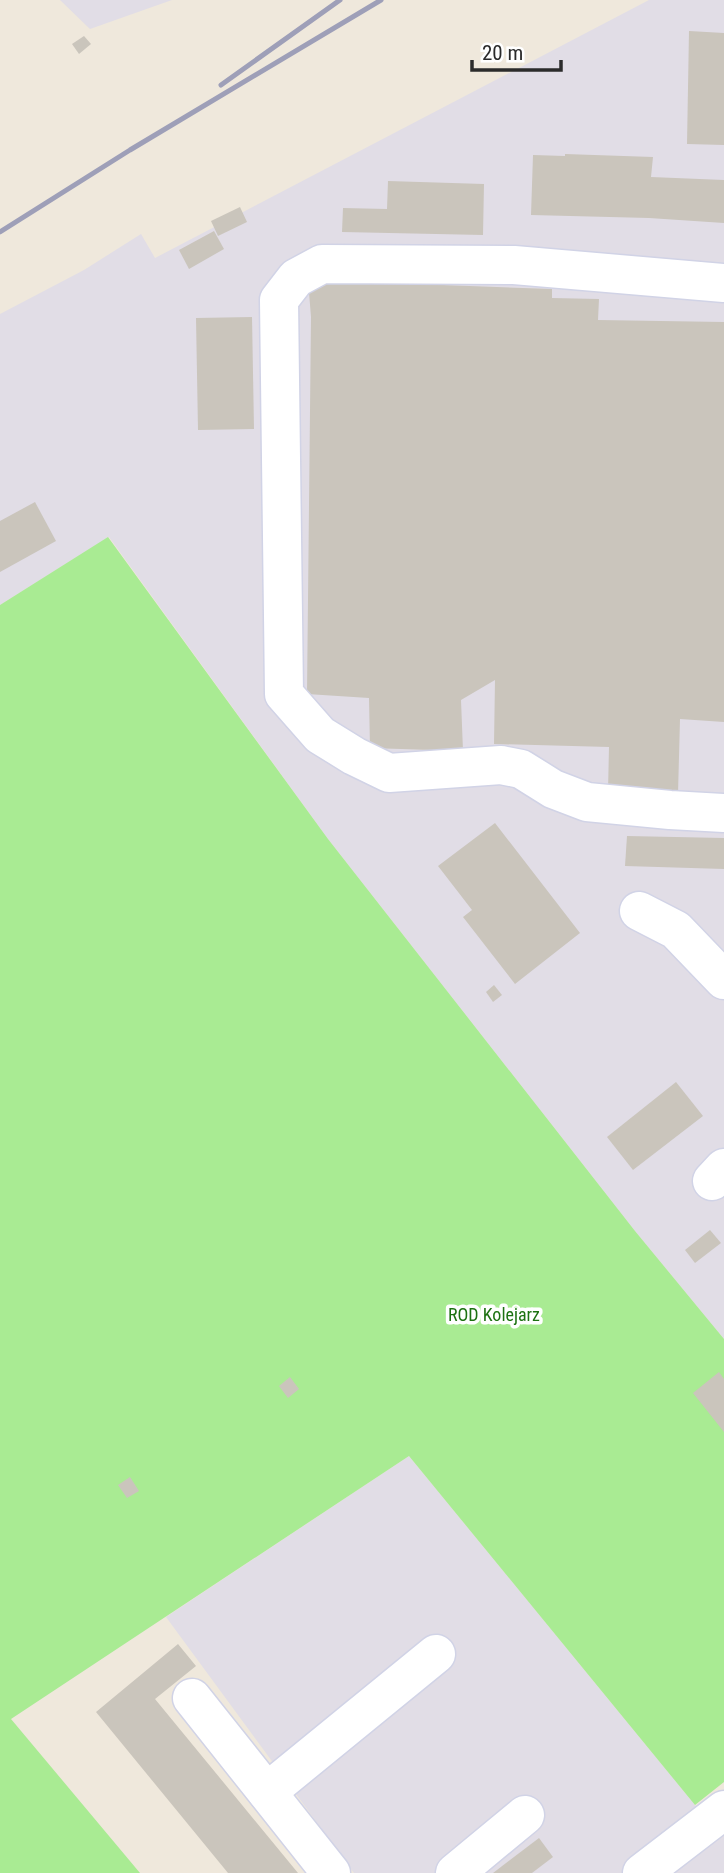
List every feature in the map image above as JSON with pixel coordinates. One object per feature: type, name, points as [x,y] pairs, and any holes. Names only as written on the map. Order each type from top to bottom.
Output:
[{"type":"street","points":[[724,283],[514,265],[322,264],[296,278],[279,300],[284,694],[300,714],[320,735],[389,773],[501,765],[521,769],[553,789],[587,802],[724,813]]},
{"type":"street","points":[[639,911],[676,930],[724,980]]},
{"type":"street","points":[[267,1792],[436,1654]]},
{"type":"street","points":[[192,1698],[331,1873]]},
{"type":"street","points":[[642,1873],[724,1810]]},
{"type":"street","points":[[455,1873],[525,1815]]},
{"type":"shaded area","points":[[60,0],[172,0],[90,29]]},
{"type":"shaded area","points":[[649,0],[724,0],[724,1339],[635,1231],[328,839],[109,537],[0,605],[0,314],[84,270],[141,234],[155,258]]},
{"type":"shaded area","points":[[409,1456],[695,1805],[714,1841],[724,1834],[724,1873],[354,1873],[166,1617]]},
{"type":"green space","name":"ROD Kolejarz","points":[[108,537],[328,839],[635,1231],[724,1339],[724,1782],[695,1805],[409,1456],[11,1719],[140,1873],[0,1873],[0,605]]},
{"type":"building","points":[[689,31],[724,33],[724,145],[687,144]]},
{"type":"building","points":[[84,36],[91,44],[79,54],[72,44]]},
{"type":"building","points":[[533,155],[653,157],[651,177],[724,180],[724,223],[531,215]]},
{"type":"building","points":[[388,181],[484,184],[483,235],[342,232],[343,208],[387,209]]},
{"type":"building","points":[[240,207],[247,222],[218,236],[211,221]]},
{"type":"building","points":[[214,231],[224,249],[189,269],[179,250]]},
{"type":"building","points":[[308,280],[552,289],[552,298],[599,299],[598,320],[724,322],[724,722],[680,719],[678,794],[608,792],[609,747],[494,744],[495,680],[461,700],[463,751],[370,748],[369,698],[307,694],[311,317]]},
{"type":"building","points":[[252,317],[254,429],[198,430],[196,318]]},
{"type":"building","points":[[35,502],[56,541],[0,572],[0,521]]},
{"type":"building","points":[[495,823],[580,933],[515,984],[463,917],[472,910],[438,866]]},
{"type":"building","points":[[627,836],[724,838],[724,869],[625,866]]},
{"type":"building","points":[[494,985],[502,995],[493,1002],[486,992]]},
{"type":"building","points":[[676,1082],[703,1116],[633,1170],[607,1137]]},
{"type":"building","points":[[710,1230],[721,1243],[695,1263],[685,1250]]},
{"type":"building","points":[[719,1372],[724,1379],[724,1432],[693,1393]]},
{"type":"building","points":[[290,1377],[299,1389],[288,1398],[279,1386]]},
{"type":"building","points":[[130,1477],[139,1491],[127,1498],[118,1485]]},
{"type":"building","points":[[178,1644],[196,1666],[155,1699],[298,1873],[228,1873],[96,1712]]},
{"type":"building","points":[[539,1838],[553,1857],[532,1873],[493,1873]]},
{"type":"railway","points":[[221,85],[340,0]]},
{"type":"railway","points":[[0,232],[130,150],[381,0]]}]
